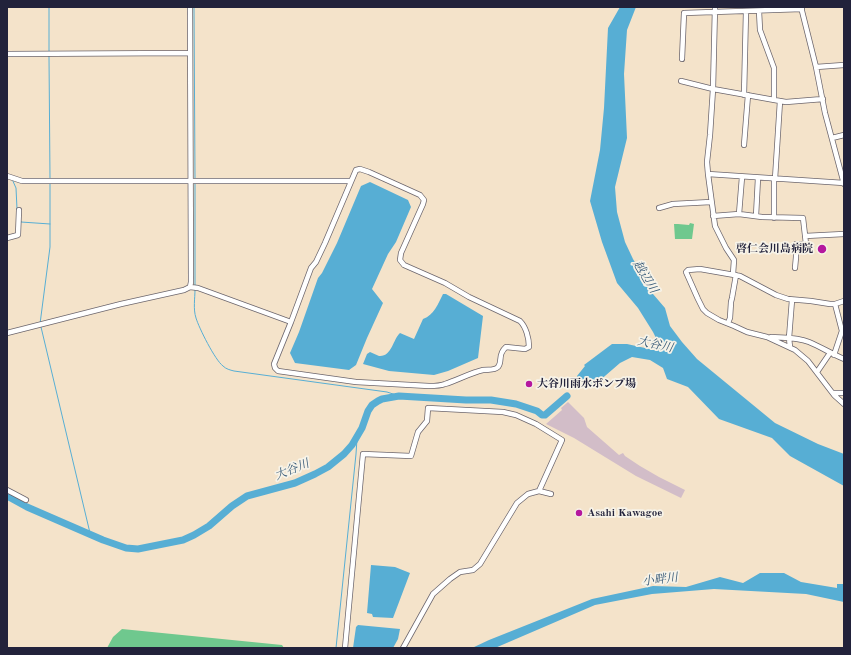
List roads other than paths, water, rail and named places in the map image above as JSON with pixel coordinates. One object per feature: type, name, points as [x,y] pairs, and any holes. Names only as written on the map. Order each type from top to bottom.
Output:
[{"type":"street","points":[[190,7],[190,287]]},
{"type":"street","points":[[682,60],[684,13],[715,10],[759,11],[801,8],[844,183],[708,174]]},
{"type":"street","points":[[715,10],[713,89],[707,162],[715,226],[734,260],[732,298],[728,324]]},
{"type":"street","points":[[744,145],[746,95],[746,11]]},
{"type":"street","points":[[759,11],[760,30],[774,68],[774,100]]},
{"type":"street","points":[[7,54],[190,53]]},
{"type":"street","points":[[816,67],[844,65]]},
{"type":"street","points":[[681,81],[713,89],[786,102],[823,99]]},
{"type":"street","points":[[774,218],[780,101]]},
{"type":"street","points":[[832,138],[844,135]]},
{"type":"street","points":[[360,169],[420,195],[424,200],[424,204],[401,253],[400,260],[404,265],[445,283],[469,297],[520,321],[523,323],[526,330],[529,347],[525,349],[506,347],[502,350],[500,355],[498,367],[476,372],[444,384],[429,386],[356,382],[278,371],[274,364],[291,322],[311,268],[316,262],[325,243],[356,170],[360,169]]},
{"type":"street","points":[[7,176],[22,181],[351,181]]},
{"type":"street","points":[[739,214],[742,177]]},
{"type":"street","points":[[756,216],[758,178]]},
{"type":"street","points":[[659,208],[673,204],[711,202]]},
{"type":"street","points":[[7,238],[18,235],[19,210]]},
{"type":"street","points":[[713,216],[739,214],[774,218],[803,218],[806,244],[796,244],[795,268]]},
{"type":"street","points":[[805,236],[844,234]]},
{"type":"street","points":[[844,301],[830,304],[792,300],[776,295],[740,276],[700,269],[690,269],[686,272],[706,313],[747,332],[767,337],[790,347],[804,356],[833,393],[844,404]]},
{"type":"street","points":[[7,333],[120,304],[184,290],[190,287],[198,288],[291,322]]},
{"type":"street","points":[[790,347],[789,338],[792,300]]},
{"type":"street","points":[[818,372],[832,354],[842,331],[835,304]]},
{"type":"street","points":[[767,337],[789,338],[809,342],[832,354],[844,358]]},
{"type":"street","points":[[833,393],[844,393]]},
{"type":"street","points":[[345,648],[363,454],[411,456],[418,432],[427,421],[428,408],[503,412],[516,415],[536,424],[562,440],[539,491]]},
{"type":"street","points":[[7,490],[26,500]]},
{"type":"street","points":[[403,648],[433,594],[460,572],[473,570],[480,564],[517,503],[528,494],[539,491],[551,494]]},
{"type":"water","points":[[620,7],[636,7],[627,30],[624,74],[627,138],[615,187],[617,212],[625,242],[653,294],[665,308],[670,326],[697,359],[775,423],[818,444],[844,454],[844,486],[790,456],[772,438],[719,419],[688,387],[667,379],[663,368],[650,360],[632,357],[620,363],[598,382],[597,381],[586,386],[577,376],[585,366],[584,365],[612,344],[627,344],[654,350],[658,346],[653,332],[638,308],[617,283],[602,242],[590,201],[600,150],[604,108],[608,28]]},
{"type":"water","points":[[370,182],[408,200],[411,207],[396,242],[388,254],[372,289],[383,303],[356,365],[349,370],[295,363],[290,353],[318,278],[337,243],[361,186]]},
{"type":"water","points":[[443,294],[446,294],[483,316],[478,358],[448,371],[434,375],[389,371],[363,364],[367,354],[370,352],[379,356],[387,354],[400,333],[414,339],[423,319],[433,312]]},
{"type":"water","points":[[371,565],[395,567],[410,573],[393,618],[373,617],[372,614],[367,613]]},
{"type":"water","points":[[760,573],[784,573],[801,582],[837,588],[837,584],[844,584],[844,602],[806,594],[714,589],[652,594],[595,605],[495,648],[472,648],[592,599],[653,586],[686,587],[720,577],[743,583]]},
{"type":"water","points":[[358,625],[400,629],[398,639],[393,648],[353,648],[356,627]]},
{"type":"waterway","points":[[49,7],[49,52]]},
{"type":"waterway","points":[[194,7],[195,178]]},
{"type":"waterway","points":[[49,56],[50,178]]},
{"type":"waterway","points":[[12,179],[16,188],[17,209]]},
{"type":"waterway","points":[[40,324],[50,247],[50,183]]},
{"type":"waterway","points":[[195,184],[195,286]]},
{"type":"waterway","points":[[20,220],[21,222],[50,224]]},
{"type":"waterway","points":[[195,290],[194,304],[198,323],[216,357],[227,369],[387,392],[399,396]]},
{"type":"waterway","points":[[41,327],[90,533]]},
{"type":"waterway","name":"大谷川","points":[[7,496],[27,507],[103,540],[126,548],[138,549],[183,540],[209,526],[232,506],[247,496],[295,483],[328,467],[344,454],[352,445],[362,428],[368,411],[372,405],[382,399],[399,396],[491,400],[516,404],[545,415],[567,396]]},
{"type":"waterway","points":[[336,648],[357,439]]},
{"type":"place","name":"啓仁会川島病院","points":[[822,249]]},
{"type":"place","name":"大谷川雨水ポンプ場","points":[[529,384]]},
{"type":"place","name":"Asahi Kawagoe","points":[[579,513]]},
{"type":"water label","name":"越辺川","points":[[645,277]]},
{"type":"water label","name":"小畔川","points":[[660,580]]}]
